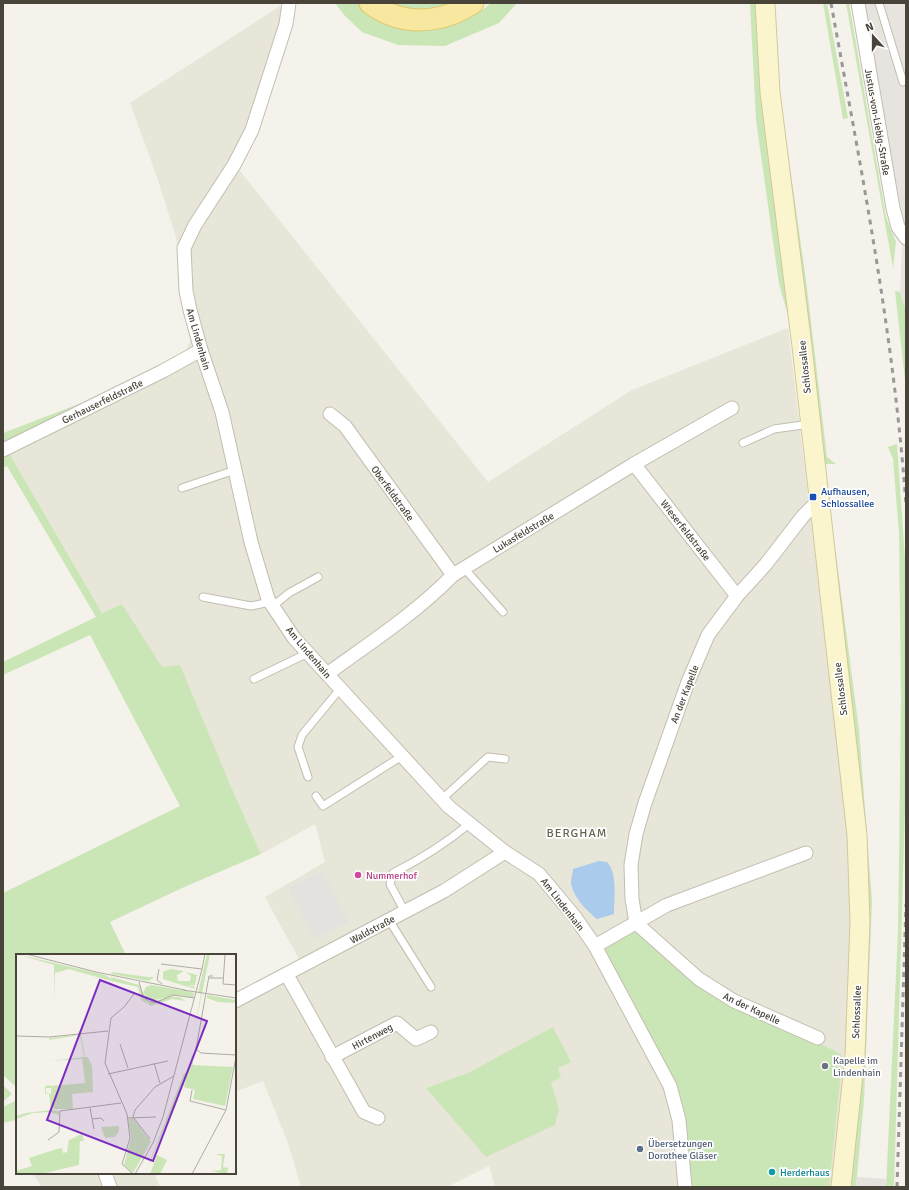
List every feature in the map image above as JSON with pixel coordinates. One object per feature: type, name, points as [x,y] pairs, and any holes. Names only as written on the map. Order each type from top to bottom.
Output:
[{"type":"main road","points":[[370,3],[384,12],[396,17],[424,21],[452,15],[473,3]]},
{"type":"main road","name":"Schlossallee","points":[[765,3],[770,92],[783,192],[857,835],[860,922],[855,1056],[841,1187]]},
{"type":"street","name":"Am Lindenhain","points":[[289,3],[286,24],[252,130],[234,166],[195,226],[184,248],[186,292],[201,350],[222,412],[251,542],[272,604],[294,638],[442,799],[505,852],[539,874],[575,917],[595,946],[670,1086],[679,1120],[685,1187]]},
{"type":"street","name":"Justus-von-Liebig-Straße","points":[[858,3],[892,208],[898,227],[906,238]]},
{"type":"street","name":"Gerhauserfeldstraße","points":[[3,450],[163,371],[201,350]]},
{"type":"street","name":"Lukasfeldstraße","points":[[327,674],[392,628],[438,591],[459,571],[634,464],[732,408]]},
{"type":"street","name":"Oberfeldstraße","points":[[330,414],[345,426],[459,571]]},
{"type":"street","name":"Wieserfeldstraße","points":[[634,464],[737,596]]},
{"type":"street","name":"An der Kapelle","points":[[818,501],[803,516],[766,564],[737,596],[708,635],[688,682],[645,803],[636,834],[631,865],[632,899],[636,923],[705,983],[734,1001],[818,1038]]},
{"type":"street","name":"Waldstraße","points":[[236,1000],[444,891],[505,852]]},
{"type":"street","points":[[595,946],[667,905],[806,853]]},
{"type":"street","points":[[287,975],[364,1112],[378,1118]]},
{"type":"street","name":"Hirtenweg","points":[[332,1057],[398,1023],[416,1039],[431,1032]]},
{"type":"street","points":[[104,1174],[110,1187]]},
{"type":"lane","points":[[879,3],[903,82]]},
{"type":"lane","points":[[743,443],[774,429],[810,424]]},
{"type":"lane","points":[[182,488],[236,470]]},
{"type":"lane","points":[[459,571],[503,612]]},
{"type":"lane","points":[[203,597],[244,606],[272,604],[318,576]]},
{"type":"lane","points":[[254,679],[308,653]]},
{"type":"lane","points":[[308,776],[298,747],[302,735],[340,689]]},
{"type":"lane","points":[[316,796],[323,806],[402,756]]},
{"type":"lane","points":[[442,799],[488,757],[505,759]]},
{"type":"lane","points":[[405,912],[390,884],[393,873],[422,859],[447,843],[470,824]]},
{"type":"lane","points":[[389,920],[431,988]]},
{"type":"shaded area","points":[[285,3],[291,3],[236,166],[488,482],[632,390],[788,328],[848,834],[853,921],[847,1044],[832,1187],[495,1187],[489,1166],[447,1187],[301,1187],[288,1143],[263,1081],[236,1092],[236,1004],[305,970],[265,897],[325,862],[315,824],[261,854],[229,782],[122,604],[102,613],[9,453],[186,351],[190,341],[190,332],[176,237],[156,174],[130,103]],"holes":[[[470,1072],[561,1077],[551,1083],[426,1088]]]},
{"type":"shaded area","points":[[861,3],[906,3],[906,310],[900,292],[902,246]]},
{"type":"shaded area","points":[[906,194],[906,221],[900,196]]},
{"type":"shaded area","points":[[322,871],[348,922],[313,939],[288,888]]},
{"type":"shaded area","points":[[33,1174],[154,1174],[160,1187],[42,1187]]},
{"type":"shaded area","points":[[857,1177],[886,1179],[886,1187],[856,1187]]},
{"type":"green space","points":[[335,3],[358,3],[370,15],[421,29],[453,25],[481,11],[491,3],[517,3],[499,23],[445,46],[398,45],[362,32],[345,16]]},
{"type":"green space","points":[[383,3],[458,3],[421,13]]},
{"type":"green space","points":[[750,3],[756,3],[792,329],[779,284],[756,120]]},
{"type":"green space","points":[[823,3],[827,3],[848,118],[843,119]]},
{"type":"green space","points":[[846,3],[849,3],[886,217],[896,242],[893,268]]},
{"type":"green space","points":[[784,125],[806,280],[827,457],[836,464],[823,464]]},
{"type":"green space","points":[[895,291],[900,292],[906,310],[906,389]]},
{"type":"green space","points":[[159,367],[3,445],[3,433],[92,399]]},
{"type":"green space","points":[[897,444],[906,573],[906,774],[894,1187],[886,1187],[898,932],[901,699],[899,533],[893,459],[888,447]]},
{"type":"green space","points":[[9,453],[102,613],[122,604],[162,667],[180,665],[261,854],[182,888],[110,922],[126,954],[16,954],[16,1087],[3,1075],[3,893],[180,806],[90,635],[3,675],[3,662],[96,617],[7,466],[3,468],[3,456]]},
{"type":"green space","points":[[829,501],[859,730],[872,901],[864,1100],[856,1187],[849,1187],[861,1045]]},
{"type":"green space","points":[[635,930],[697,984],[841,1054],[842,1062],[829,1187],[690,1187],[687,1134],[676,1085],[602,951]]},
{"type":"green space","points":[[553,1027],[571,1062],[558,1068],[561,1077],[551,1083],[559,1109],[555,1125],[486,1157],[426,1088],[470,1072]]},
{"type":"green space","points":[[3,1085],[12,1094],[3,1102]]},
{"type":"green space","points":[[16,1100],[16,1120],[3,1123],[3,1107]]},
{"type":"water","points":[[599,861],[607,862],[613,873],[615,887],[614,914],[597,919],[577,898],[571,882],[573,869]]},
{"type":"railway","points":[[831,3],[865,190],[885,316],[901,442],[906,505]]},
{"type":"railway","points":[[897,1187],[906,904]]},
{"type":"place","name":"Aufhausen, Schlossallee","points":[[813,497]]},
{"type":"place","name":"Nummerhof","points":[[358,875]]},
{"type":"place","name":"Kapelle im Lindenhain","points":[[825,1066]]},
{"type":"place","name":"Übersetzungen Dorothee Gläser","points":[[640,1149]]},
{"type":"place","name":"Herderhaus","points":[[772,1172]]},
{"type":"district","name":"BERGHAM","points":[[577,833]]}]
